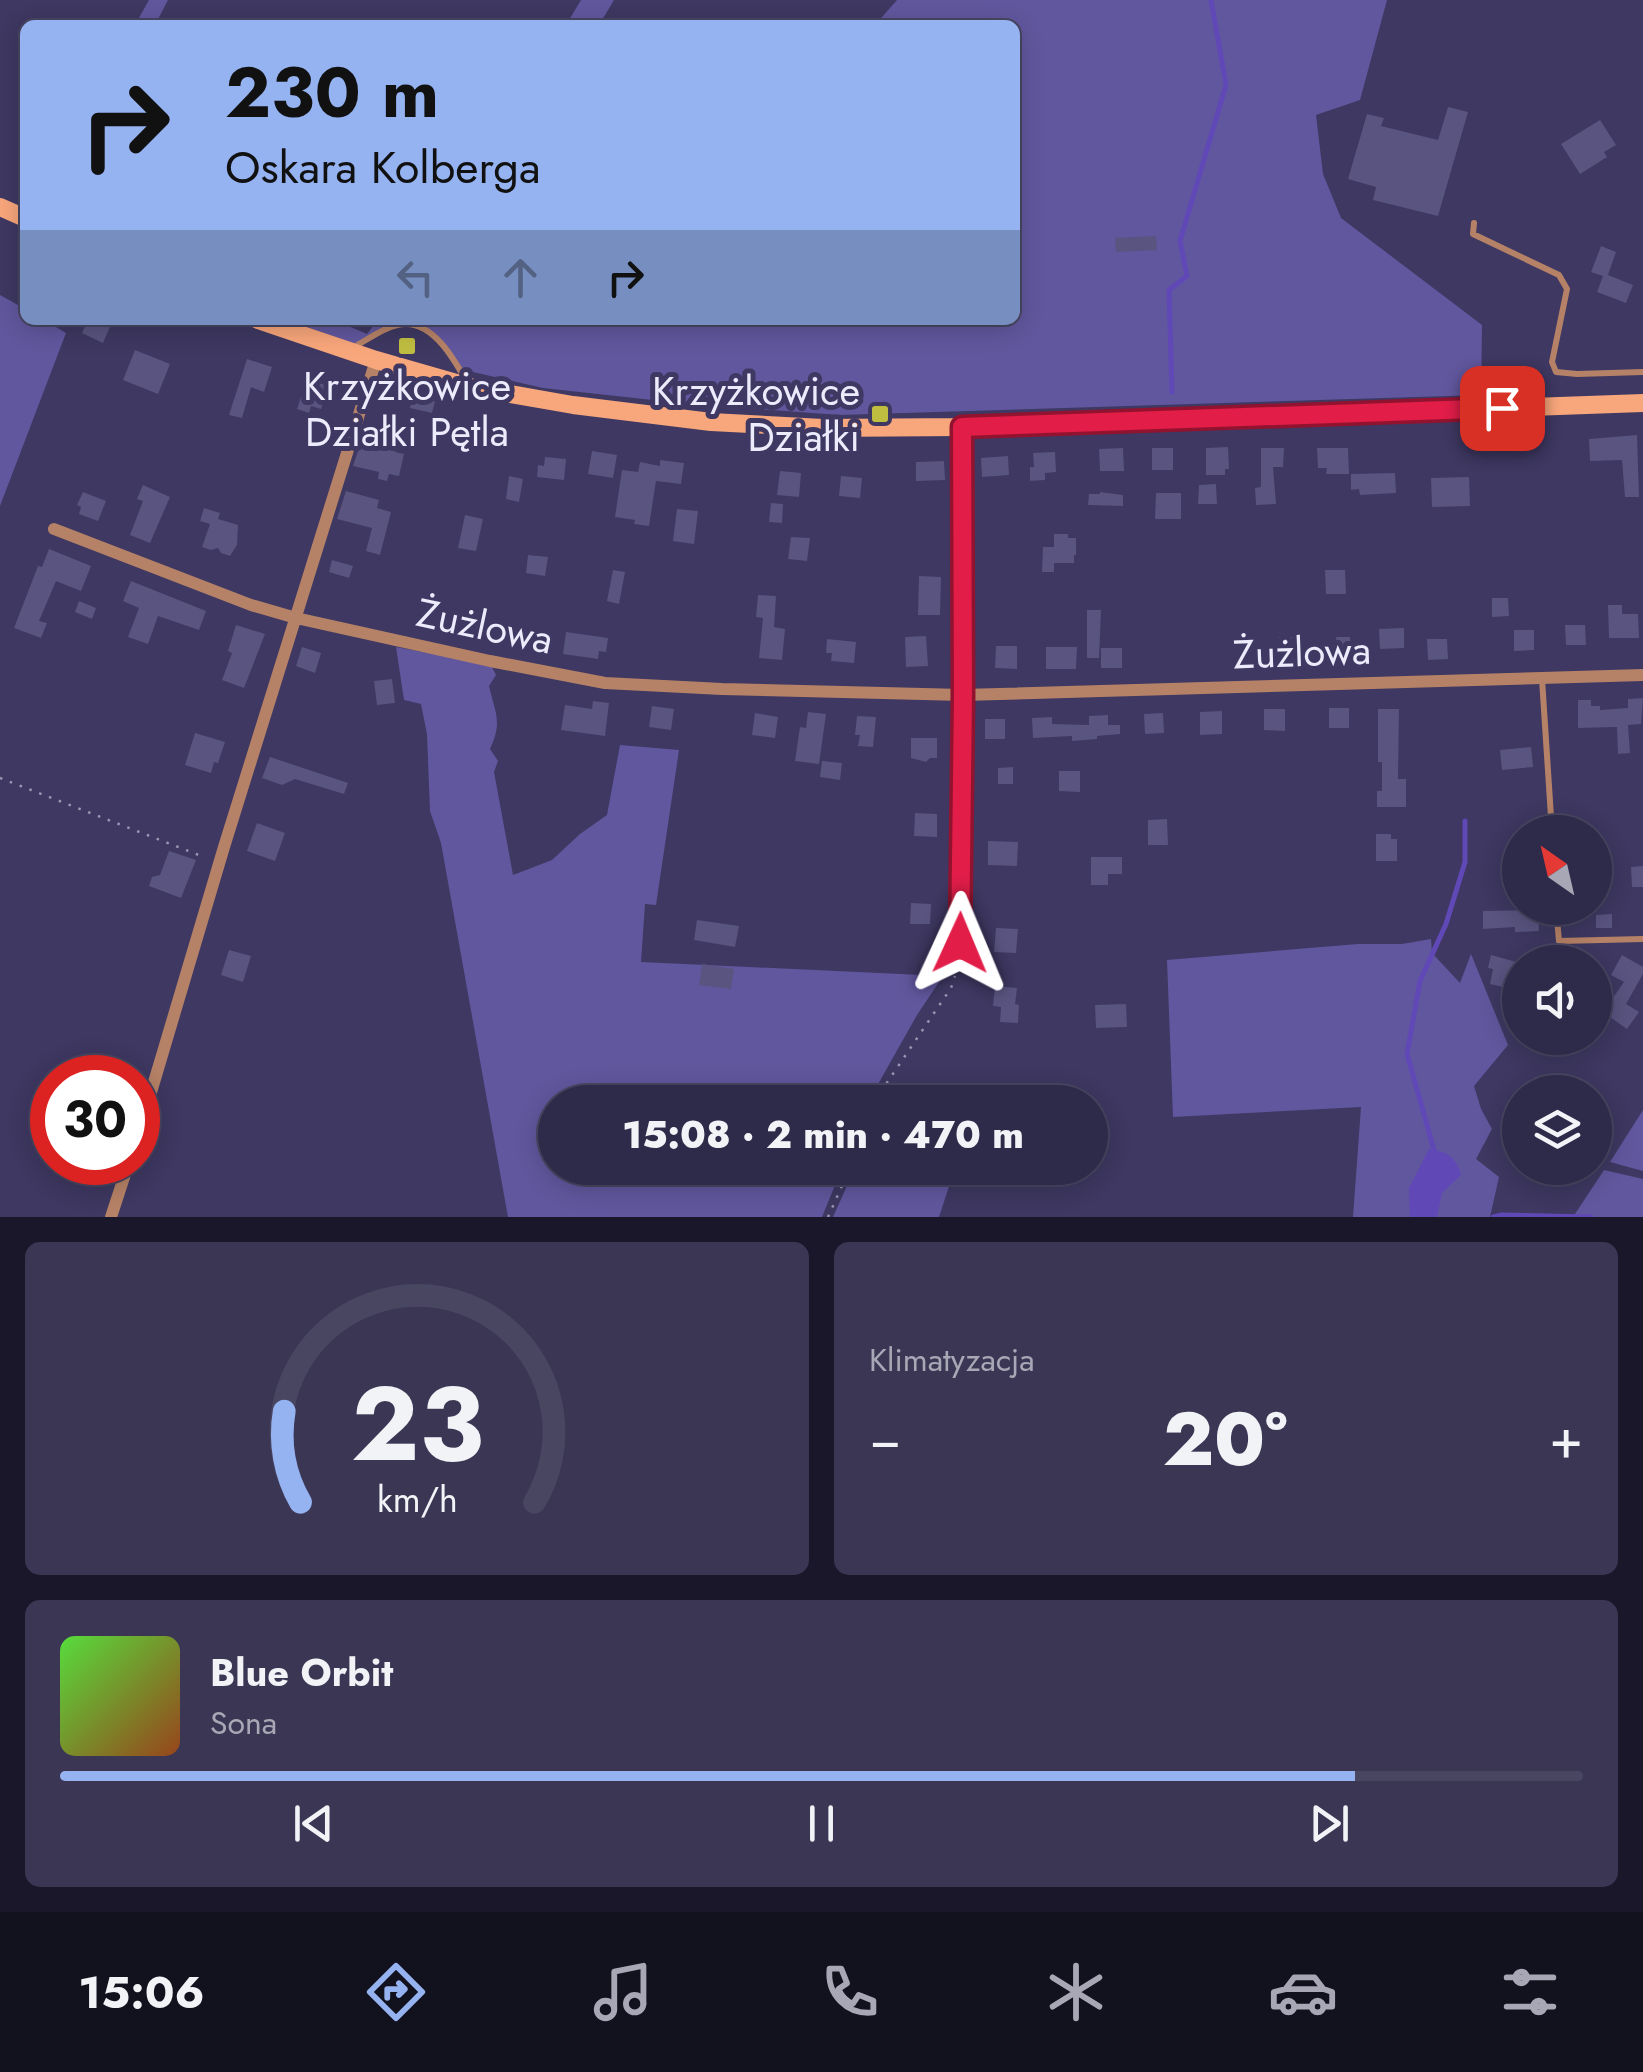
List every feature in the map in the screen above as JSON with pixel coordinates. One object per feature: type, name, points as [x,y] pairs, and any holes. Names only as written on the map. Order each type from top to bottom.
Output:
[{"type":"main road","points":[[273,325],[470,387],[573,405],[711,422],[962,427],[1643,403]]},
{"type":"street","points":[[160,1062],[376,360]]},
{"type":"street","points":[[957,965],[961,958],[962,427]]},
{"type":"street","name":"Żużlowa","points":[[54,529],[250,605],[296,618],[605,683],[963,695],[1643,675]]},
{"type":"street","points":[[111,1217],[121,1185]]},
{"type":"lane","points":[[1474,223],[1473,234],[1559,274],[1568,289],[1552,362],[1556,372],[1643,372]]},
{"type":"lane","points":[[348,350],[400,325]]},
{"type":"lane","points":[[409,325],[426,329],[470,387]]},
{"type":"lane","points":[[1542,678],[1551,815]]},
{"type":"lane","points":[[1557,925],[1558,941],[1643,938]]},
{"type":"path","points":[[0,778],[219,863]]},
{"type":"path","points":[[885,1085],[951,988],[957,965]]},
{"type":"path","points":[[828,1217],[842,1185]]},
{"type":"shaded area","points":[[149,0],[168,0],[158,20],[138,20]]},
{"type":"shaded area","points":[[581,0],[614,0],[602,20],[569,20]]},
{"type":"shaded area","points":[[897,0],[1387,0],[1360,100],[1316,115],[1323,174],[1341,218],[1482,325],[1481,395],[839,415],[543,388],[460,369],[426,329],[409,325],[1020,325],[1020,20],[879,20]]},
{"type":"shaded area","points":[[0,295],[20,306],[20,325],[52,325],[66,333],[0,506]]},
{"type":"shaded area","points":[[301,325],[346,325],[367,334],[374,325],[400,325],[358,345]]},
{"type":"shaded area","points":[[396,647],[491,665],[496,675],[489,686],[497,724],[490,749],[498,761],[494,772],[513,875],[552,860],[607,815],[620,745],[679,750],[656,905],[645,904],[641,962],[943,976],[878,1085],[538,1085],[538,1185],[835,1185],[822,1217],[508,1217],[441,843],[430,811],[427,734],[421,704],[404,700]]},
{"type":"shaded area","points":[[1431,939],[1432,953],[1460,983],[1471,954],[1502,1030],[1502,1052],[1474,1086],[1492,1129],[1476,1159],[1499,1177],[1490,1217],[1353,1217],[1361,1107],[1173,1117],[1167,960]]},
{"type":"shaded area","points":[[1643,1110],[1643,1171],[1612,1163]]},
{"type":"shaded area","points":[[1429,1149],[1450,1156],[1461,1175],[1442,1193],[1437,1217],[1410,1217],[1409,1188]]},
{"type":"shaded area","points":[[1612,1172],[1643,1179],[1643,1217],[1573,1217],[1594,1185],[1612,1185]]},
{"type":"shaded area","points":[[847,1185],[949,1185],[939,1217],[833,1217]]},
{"type":"building","points":[[1448,107],[1468,112],[1438,216],[1373,200],[1376,187],[1348,179],[1367,114],[1384,118],[1381,126],[1438,140]]},
{"type":"building","points":[[1600,120],[1616,145],[1604,152],[1607,157],[1580,174],[1561,144]]},
{"type":"building","points":[[1156,236],[1157,250],[1116,252],[1115,238]]},
{"type":"building","points":[[1601,246],[1616,252],[1608,275],[1633,285],[1626,303],[1597,292],[1603,276],[1591,272]]},
{"type":"building","points":[[86,325],[111,325],[103,343],[82,333]]},
{"type":"building","points":[[135,350],[170,364],[158,394],[123,380]]},
{"type":"building","points":[[247,359],[272,367],[264,392],[251,387],[242,418],[229,415]]},
{"type":"building","points":[[307,379],[329,386],[321,409],[311,406],[309,413],[297,409]]},
{"type":"building","points":[[413,396],[435,401],[432,413],[410,408]]},
{"type":"building","points":[[1637,435],[1639,497],[1625,497],[1622,460],[1590,461],[1589,439]]},
{"type":"building","points":[[385,443],[404,454],[399,476],[389,474],[387,481],[378,479],[379,472],[353,466],[360,445],[384,450]]},
{"type":"building","points":[[1228,447],[1229,469],[1225,469],[1225,475],[1206,475],[1206,448]]},
{"type":"building","points":[[1123,448],[1124,471],[1100,471],[1099,449]]},
{"type":"building","points":[[1152,448],[1173,448],[1173,470],[1152,470]]},
{"type":"building","points":[[1261,448],[1284,448],[1283,467],[1273,467],[1276,504],[1256,505],[1255,488],[1261,487]]},
{"type":"building","points":[[1317,448],[1348,448],[1349,474],[1326,474],[1327,468],[1318,468]]},
{"type":"building","points":[[592,451],[617,455],[613,478],[588,474]]},
{"type":"building","points":[[1055,452],[1056,472],[1045,473],[1045,480],[1030,481],[1033,453]]},
{"type":"building","points":[[1008,456],[1009,475],[982,477],[981,458]]},
{"type":"building","points":[[545,457],[566,459],[564,480],[537,477],[538,465],[544,466]]},
{"type":"building","points":[[660,460],[684,463],[681,484],[656,481],[649,526],[615,517],[622,470],[638,472],[640,462],[660,466]]},
{"type":"building","points":[[944,461],[945,480],[916,481],[916,462]]},
{"type":"building","points":[[780,471],[801,473],[799,497],[777,495]]},
{"type":"building","points":[[1395,473],[1396,493],[1360,495],[1359,489],[1351,490],[1351,474]]},
{"type":"building","points":[[509,476],[523,479],[519,502],[506,499]]},
{"type":"building","points":[[841,476],[862,478],[860,498],[839,496]]},
{"type":"building","points":[[1469,477],[1470,506],[1432,507],[1431,478]]},
{"type":"building","points":[[1216,484],[1217,504],[1198,504],[1199,485]]},
{"type":"building","points":[[143,485],[170,497],[150,543],[130,535],[143,501],[137,499]]},
{"type":"building","points":[[346,491],[379,500],[377,508],[391,512],[380,555],[366,551],[372,528],[337,519]]},
{"type":"building","points":[[83,492],[106,501],[98,521],[79,514],[81,507],[77,505]]},
{"type":"building","points":[[1156,493],[1181,493],[1181,519],[1155,519]]},
{"type":"building","points":[[1089,494],[1123,495],[1123,506],[1088,505]]},
{"type":"building","points":[[771,503],[783,504],[782,523],[769,522]]},
{"type":"building","points":[[204,508],[220,513],[218,519],[238,525],[237,545],[230,556],[218,548],[202,547],[210,524],[200,521]]},
{"type":"building","points":[[677,509],[698,511],[694,544],[673,541]]},
{"type":"building","points":[[465,515],[483,519],[476,551],[458,548]]},
{"type":"building","points":[[1054,534],[1076,538],[1074,563],[1054,563],[1054,572],[1042,572],[1043,547],[1054,547]]},
{"type":"building","points":[[791,537],[810,538],[807,561],[788,559]]},
{"type":"building","points":[[49,549],[91,566],[81,591],[56,581],[39,621],[47,623],[41,638],[14,628],[38,566],[42,567]]},
{"type":"building","points":[[528,555],[548,557],[545,576],[526,573]]},
{"type":"building","points":[[332,560],[353,566],[349,578],[329,572]]},
{"type":"building","points":[[613,570],[625,572],[619,604],[607,601]]},
{"type":"building","points":[[1325,570],[1345,570],[1346,594],[1326,594]]},
{"type":"building","points":[[919,576],[941,577],[940,615],[918,615]]},
{"type":"building","points":[[131,581],[206,611],[199,630],[158,616],[148,644],[128,637],[139,608],[123,601]]},
{"type":"building","points":[[758,595],[776,596],[774,627],[785,629],[782,660],[759,658],[763,618],[756,617]]},
{"type":"building","points":[[1492,598],[1508,598],[1509,616],[1492,617]]},
{"type":"building","points":[[79,601],[96,608],[92,619],[75,612]]},
{"type":"building","points":[[1608,605],[1622,605],[1622,614],[1638,614],[1639,638],[1609,638]]},
{"type":"building","points":[[1087,610],[1101,610],[1099,658],[1087,658]]},
{"type":"building","points":[[236,625],[265,634],[244,688],[222,680],[232,653],[228,651]]},
{"type":"building","points":[[1565,625],[1585,625],[1586,645],[1566,645]]},
{"type":"building","points":[[1404,628],[1404,648],[1380,649],[1379,629]]},
{"type":"building","points":[[1514,630],[1534,630],[1534,650],[1514,651]]},
{"type":"building","points":[[566,632],[608,638],[606,652],[599,651],[598,659],[563,654]]},
{"type":"building","points":[[926,636],[928,666],[906,667],[905,637]]},
{"type":"building","points":[[1279,637],[1300,637],[1301,665],[1280,665]]},
{"type":"building","points":[[1336,637],[1350,637],[1351,663],[1331,663],[1330,644],[1337,644]]},
{"type":"building","points":[[827,639],[856,642],[854,663],[831,661],[832,653],[826,653]]},
{"type":"building","points":[[1427,639],[1447,639],[1448,659],[1428,660]]},
{"type":"building","points":[[996,646],[1017,646],[1017,669],[995,668]]},
{"type":"building","points":[[302,647],[321,653],[315,673],[296,666]]},
{"type":"building","points":[[1046,647],[1077,647],[1076,669],[1046,669]]},
{"type":"building","points":[[1101,648],[1122,648],[1122,668],[1101,668]]},
{"type":"building","points":[[392,679],[395,703],[377,705],[374,681]]},
{"type":"building","points":[[1643,698],[1641,724],[1628,725],[1630,753],[1618,754],[1617,727],[1578,728],[1578,700],[1591,700],[1591,706],[1600,706],[1600,710],[1628,708],[1628,699]]},
{"type":"building","points":[[593,701],[609,703],[605,736],[561,730],[565,705],[592,709]]},
{"type":"building","points":[[652,706],[674,709],[671,730],[649,727]]},
{"type":"building","points":[[1329,708],[1349,708],[1349,728],[1329,728]]},
{"type":"building","points":[[1264,709],[1285,709],[1285,731],[1264,730]]},
{"type":"building","points":[[1378,709],[1399,709],[1398,779],[1406,779],[1406,807],[1377,807],[1377,791],[1382,791]]},
{"type":"building","points":[[1222,711],[1222,734],[1200,735],[1200,712]]},
{"type":"building","points":[[808,712],[826,714],[819,764],[795,761],[800,727],[806,728]]},
{"type":"building","points":[[755,713],[778,717],[775,738],[752,735]]},
{"type":"building","points":[[1163,713],[1164,733],[1145,734],[1144,714]]},
{"type":"building","points":[[1108,715],[1108,725],[1120,725],[1120,734],[1072,741],[1072,736],[1033,738],[1032,718],[1052,717],[1052,724],[1089,725],[1089,716]]},
{"type":"building","points":[[857,716],[876,717],[873,747],[858,746]]},
{"type":"building","points":[[985,719],[1005,719],[1005,739],[985,739]]},
{"type":"building","points":[[195,733],[225,742],[211,773],[185,765]]},
{"type":"building","points":[[911,738],[937,738],[937,758],[926,762],[911,758]]},
{"type":"building","points":[[1531,747],[1533,767],[1502,770],[1500,750]]},
{"type":"building","points":[[270,757],[348,783],[344,794],[295,779],[282,785],[262,778]]},
{"type":"building","points":[[822,761],[842,763],[840,780],[820,777]]},
{"type":"building","points":[[1013,767],[1013,784],[998,784],[998,768]]},
{"type":"building","points":[[1059,771],[1080,771],[1080,792],[1059,791]]},
{"type":"building","points":[[915,813],[937,814],[937,837],[914,836]]},
{"type":"building","points":[[1167,819],[1168,845],[1148,845],[1148,820]]},
{"type":"building","points":[[257,823],[285,833],[275,861],[247,851]]},
{"type":"building","points":[[1376,834],[1391,834],[1391,839],[1397,839],[1397,861],[1376,861]]},
{"type":"building","points":[[988,841],[1018,842],[1017,866],[988,865]]},
{"type":"building","points":[[169,851],[196,860],[181,898],[149,886],[152,877],[160,875]]},
{"type":"building","points":[[1091,857],[1122,857],[1122,874],[1108,874],[1108,885],[1091,885]]},
{"type":"building","points":[[1643,866],[1643,887],[1632,887],[1631,867]]},
{"type":"building","points":[[911,903],[931,904],[930,924],[910,924]]},
{"type":"building","points":[[1483,911],[1502,911],[1502,925],[1539,925],[1539,931],[1515,932],[1515,927],[1483,929]]},
{"type":"building","points":[[697,920],[739,926],[735,947],[694,940]]},
{"type":"building","points":[[996,928],[1018,929],[1016,953],[994,952]]},
{"type":"building","points":[[229,950],[251,956],[243,982],[221,975]]},
{"type":"building","points":[[1491,955],[1502,958],[1502,987],[1490,984],[1493,969],[1488,968]]},
{"type":"building","points":[[1622,955],[1643,967],[1626,1004],[1639,1012],[1627,1029],[1612,1018],[1612,999],[1624,982],[1612,973]]},
{"type":"building","points":[[702,964],[734,969],[731,989],[699,985]]},
{"type":"building","points":[[995,986],[1017,988],[1018,1023],[1000,1022],[1001,1007],[993,1006]]},
{"type":"building","points":[[1126,1004],[1127,1027],[1096,1028],[1095,1005]]},
{"type":"waterway","points":[[1172,392],[1169,290],[1187,276],[1180,241],[1226,85],[1211,0]]},
{"type":"waterway","points":[[1434,1150],[1407,1054],[1420,981],[1446,924],[1465,862],[1465,821]]},
{"type":"waterway","points":[[1493,1217],[1591,1217]]},
{"type":"place","name":"Krzyżkowice Działki Pętla","points":[[407,346]]},
{"type":"place","name":"Krzyżkowice Działki","points":[[880,414]]},
{"type":"route","points":[[960,943],[962,427],[1502,408]]}]
